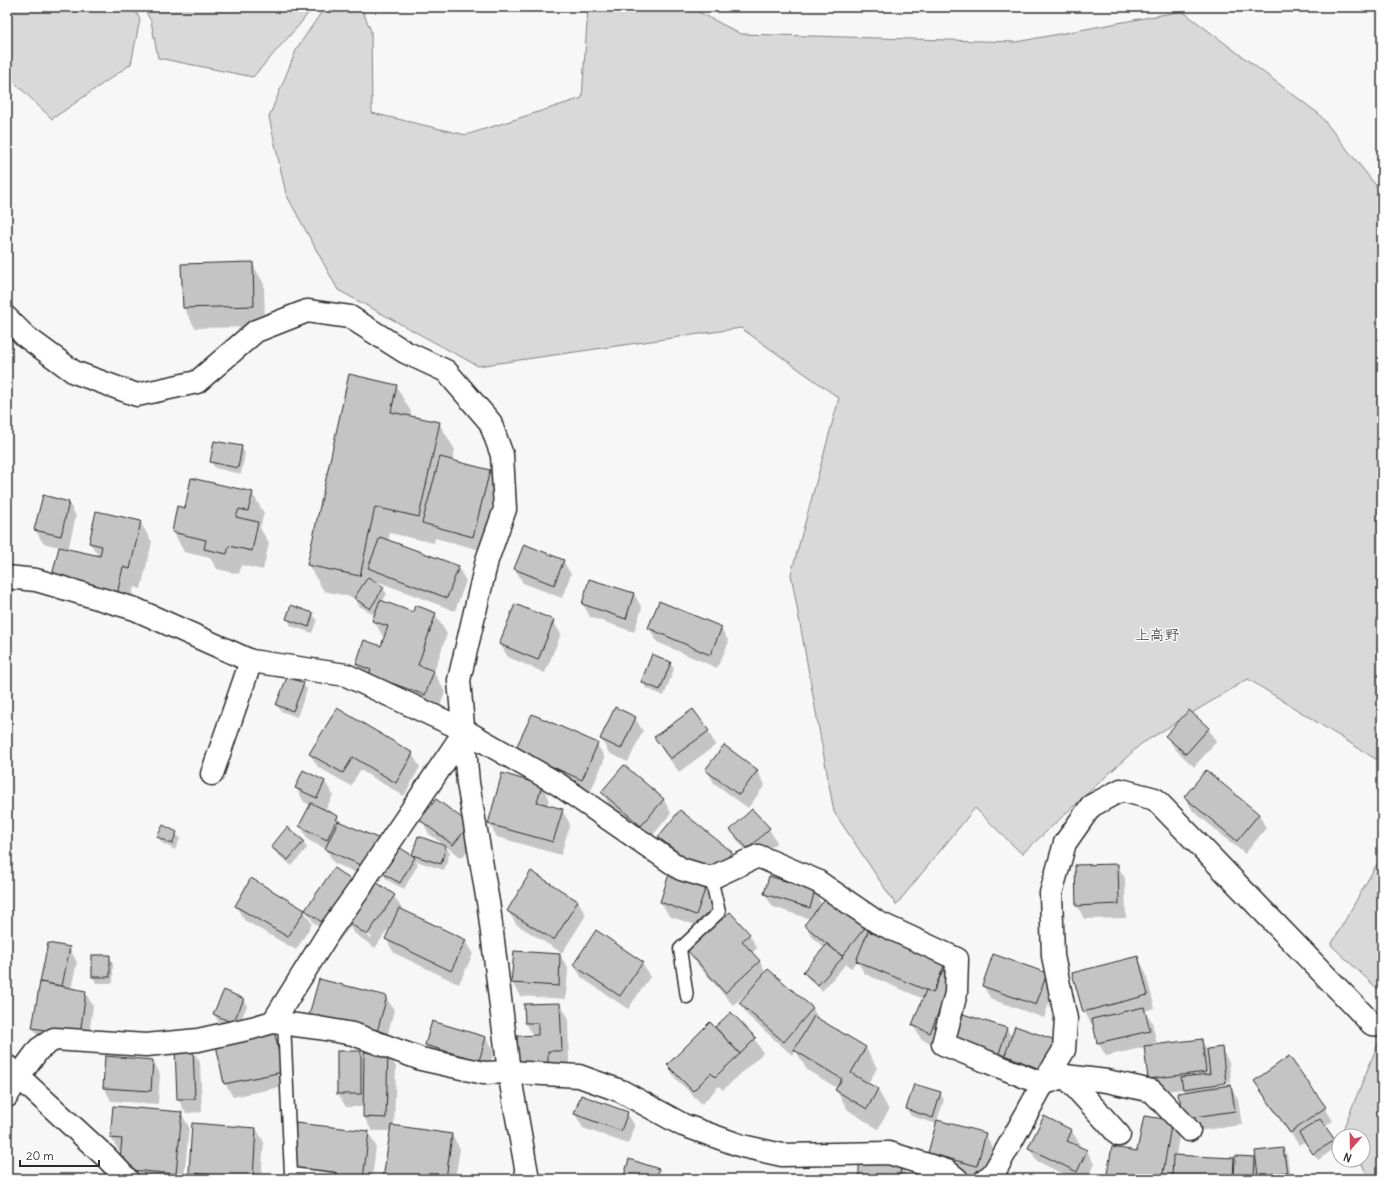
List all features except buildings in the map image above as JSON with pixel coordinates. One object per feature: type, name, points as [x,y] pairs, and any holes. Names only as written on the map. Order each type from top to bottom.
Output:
[{"type":"street","points":[[7,318],[25,336],[74,372],[137,395],[197,382],[256,331],[307,311],[350,317],[405,352],[446,371],[490,422],[502,455],[505,509],[487,560],[459,680],[468,783],[489,908],[509,1072],[528,1179]]},
{"type":"street","points":[[7,577],[36,580],[135,609],[251,660],[346,675],[463,732],[558,784],[681,869],[711,878],[758,856],[817,881],[877,922],[957,959],[956,993],[943,1044],[1043,1084],[1065,1076],[1107,1081],[1152,1091],[1189,1130]]},
{"type":"street","points":[[212,774],[251,660]]},
{"type":"street","points":[[278,1022],[331,929],[361,887],[463,732]]},
{"type":"street","points":[[986,1179],[991,1176],[996,1169],[1043,1084],[1064,1050],[1066,1019],[1053,956],[1051,893],[1065,842],[1091,806],[1121,790],[1155,799],[1372,1024],[1382,1025]]},
{"type":"street","points":[[7,1096],[13,1071],[39,1049],[54,1039],[146,1044],[183,1042],[278,1022],[354,1034],[421,1059],[484,1072],[579,1076],[621,1091],[683,1125],[742,1146],[782,1155],[889,1153],[947,1171],[957,1179]]},
{"type":"street","points":[[13,1071],[106,1157],[127,1179]]},
{"type":"street","points":[[1065,1076],[1119,1135]]},
{"type":"lane","points":[[687,997],[680,949],[719,912],[711,878]]},
{"type":"lane","points":[[278,1022],[290,1177],[333,1179]]},
{"type":"shaded area","points":[[7,7],[133,7],[140,19],[131,64],[52,119],[7,75]]},
{"type":"shaded area","points":[[143,7],[313,7],[253,77],[158,58],[151,21]]},
{"type":"shaded area","points":[[325,7],[361,7],[371,31],[372,113],[466,135],[582,98],[588,7],[689,7],[741,34],[1016,42],[1182,11],[1319,114],[1382,193],[1382,763],[1248,679],[1141,744],[1022,854],[975,808],[896,905],[834,812],[791,574],[839,398],[741,328],[478,366],[338,290],[286,194],[269,117],[297,48]]},
{"type":"shaded area","points":[[1382,855],[1382,993],[1331,945]]},
{"type":"shaded area","points":[[1382,1034],[1382,1179],[1369,1179],[1364,1168],[1371,1168],[1371,1128],[1344,1127]]},
{"type":"district","name":"上高野","points":[[1157,635]]}]
